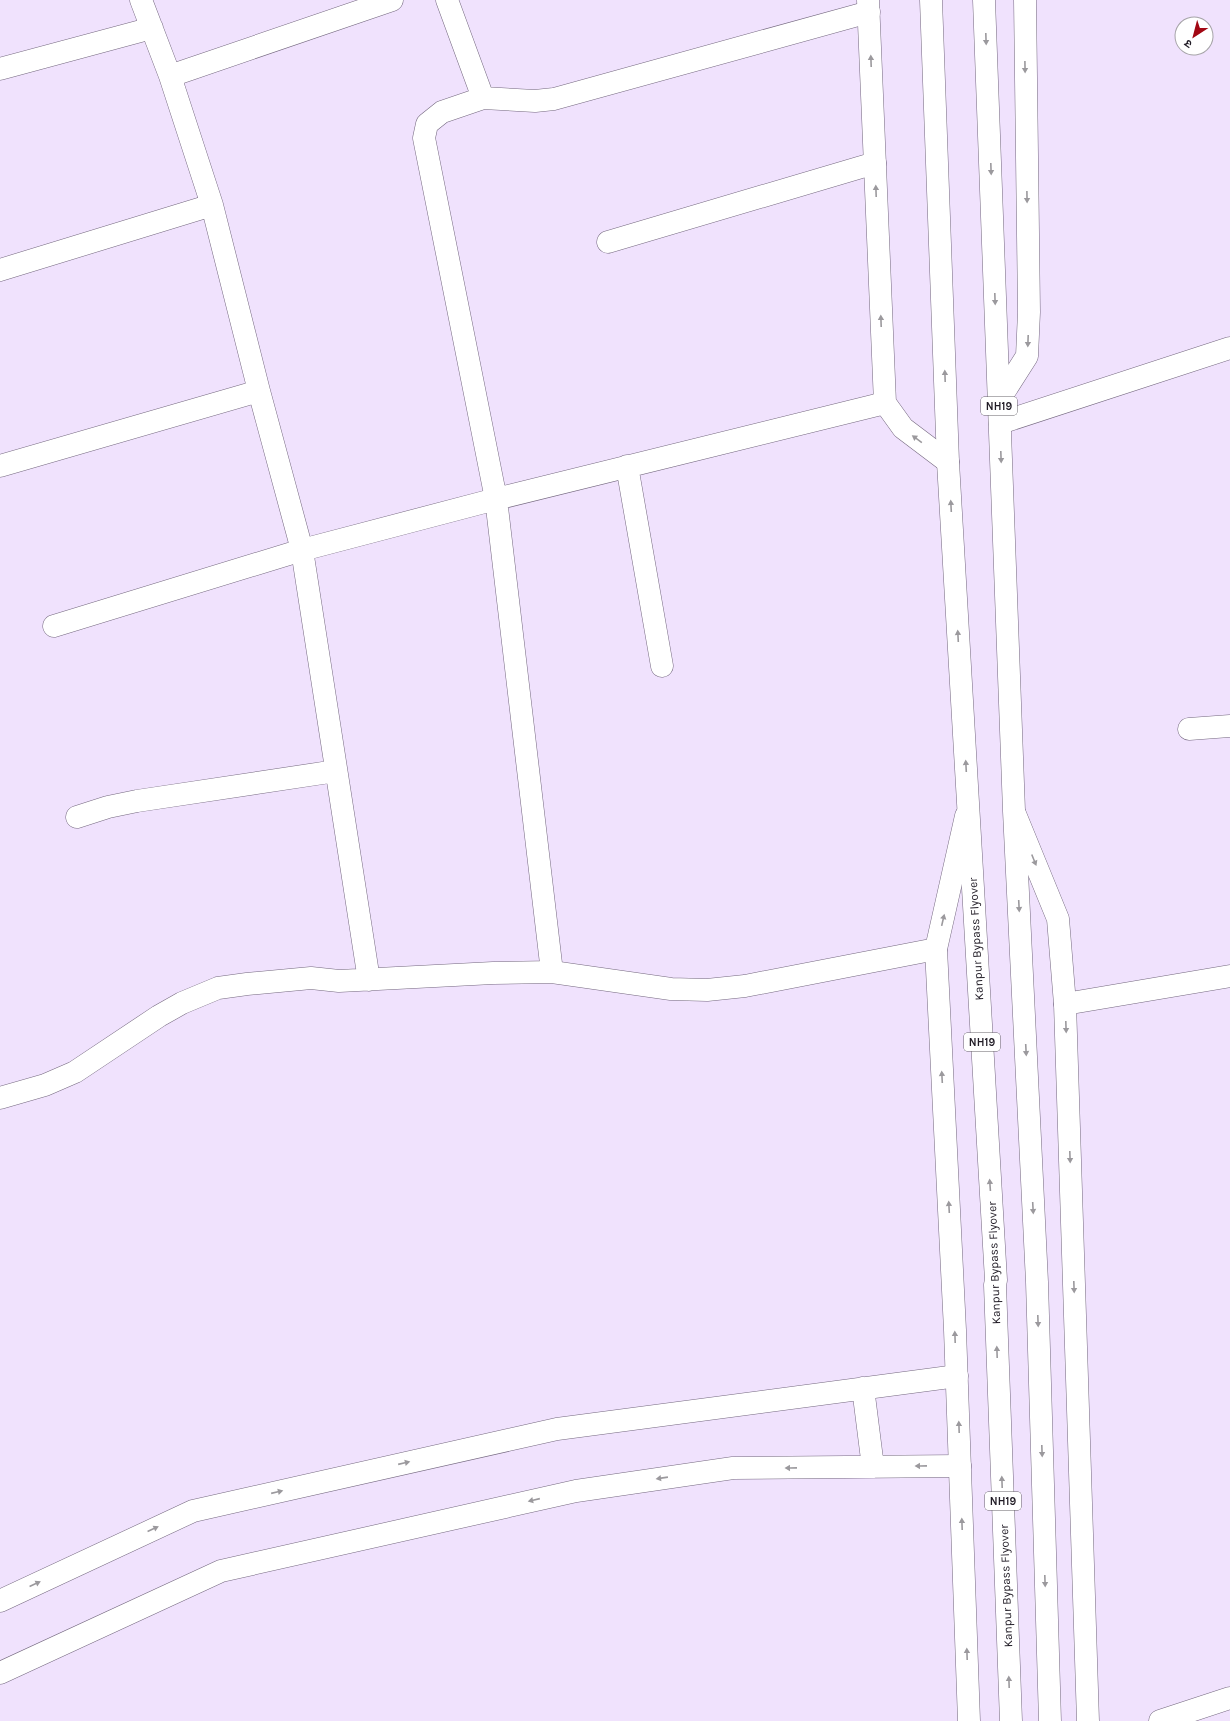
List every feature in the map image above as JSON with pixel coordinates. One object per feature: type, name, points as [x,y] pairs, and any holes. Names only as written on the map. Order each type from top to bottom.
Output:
[{"type":"main road","points":[[141,0],[170,76],[212,205],[259,391],[302,550],[369,980]]},
{"type":"main road","points":[[170,76],[392,0]]},
{"type":"main road","points":[[446,0],[483,98]]},
{"type":"main road","name":"NH19","points":[[931,0],[948,462],[968,805]]},
{"type":"main road","name":"NH19","points":[[984,0],[1014,811],[1037,1282],[1050,1721]]},
{"type":"main road","points":[[999,400],[1027,356],[1028,312],[1025,0]]},
{"type":"main road","points":[[552,972],[496,499],[424,138],[427,124],[442,112],[483,98],[535,101],[554,99],[869,6],[886,403],[902,428],[948,462]]},
{"type":"main road","points":[[0,68],[152,28]]},
{"type":"main road","points":[[608,242],[875,163]]},
{"type":"main road","points":[[0,270],[212,205]]},
{"type":"main road","points":[[1000,424],[1230,348]]},
{"type":"main road","points":[[0,466],[259,391]]},
{"type":"main road","points":[[54,626],[302,550],[627,466],[886,403]]},
{"type":"main road","points":[[627,466],[662,666]]},
{"type":"main road","points":[[1189,729],[1230,726]]},
{"type":"main road","points":[[77,817],[108,807],[137,801],[336,771]]},
{"type":"main road","points":[[968,805],[936,949],[957,1376],[969,1721]]},
{"type":"main road","name":"Kanpur Bypass Flyover","points":[[968,805],[996,1280],[1011,1721]]},
{"type":"main road","points":[[1014,811],[1058,919],[1065,1004],[1088,1721]]},
{"type":"main road","points":[[0,1098],[45,1085],[75,1072],[159,1016],[182,1003],[218,988],[311,978],[339,981],[493,973],[552,972],[671,990],[707,990],[745,986],[936,949]]},
{"type":"main road","points":[[1065,1004],[1230,976]]},
{"type":"main road","points":[[0,1600],[193,1511],[557,1429],[957,1376]]},
{"type":"main road","points":[[863,1388],[873,1467]]},
{"type":"main road","points":[[0,1673],[221,1571],[576,1491],[733,1468],[960,1466]]},
{"type":"main road","points":[[1160,1721],[1230,1698]]}]
